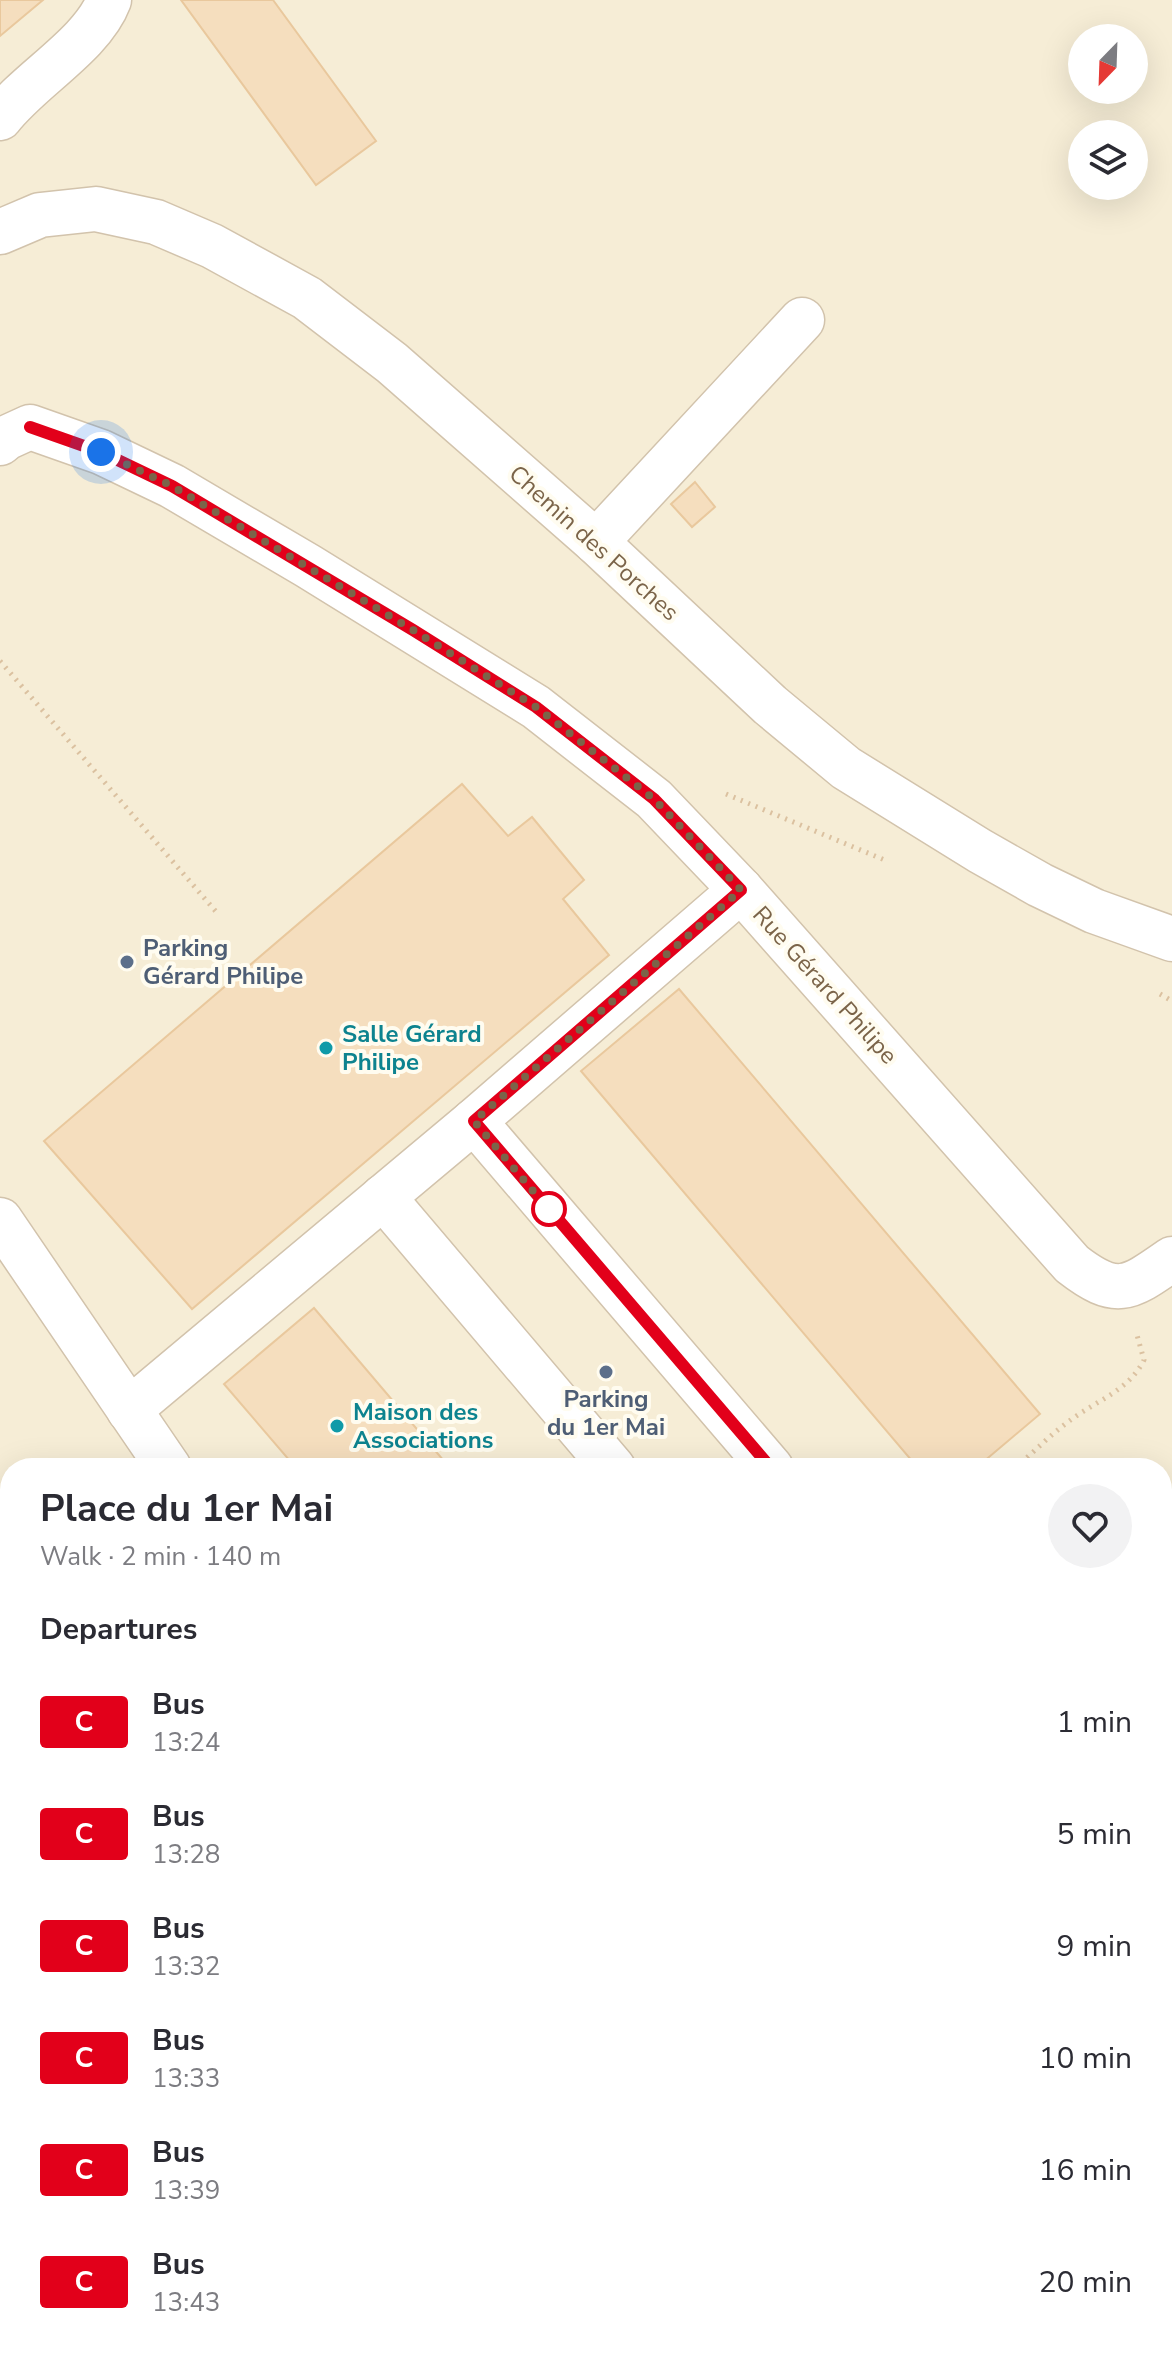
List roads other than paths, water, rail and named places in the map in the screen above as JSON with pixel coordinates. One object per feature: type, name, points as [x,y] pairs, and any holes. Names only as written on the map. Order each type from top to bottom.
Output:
[{"type":"street","points":[[0,118],[85,36],[109,0]]},
{"type":"street","name":"Chemin des Porches","points":[[0,232],[40,215],[96,209],[156,222],[212,246],[307,298],[392,363],[596,542],[770,705],[846,768],[1040,885],[1094,911],[1172,939]]},
{"type":"street","points":[[596,542],[802,320]]},
{"type":"street","name":"Rue Gérard Philipe","points":[[0,443],[30,427],[101,452],[172,486],[536,707],[654,799],[741,890],[1072,1264],[1094,1281],[1114,1287],[1140,1281],[1172,1259]]},
{"type":"street","points":[[129,1410],[474,1121],[741,890]]},
{"type":"street","points":[[474,1121],[762,1458]]},
{"type":"street","points":[[383,1197],[605,1458]]},
{"type":"street","points":[[0,1220],[162,1458]]},
{"type":"place","name":"Parking Gérard Philipe","points":[[127,962]]},
{"type":"place","name":"Salle Gérard Philipe","points":[[326,1048]]},
{"type":"place","name":"Parking du 1er Mai","points":[[606,1372]]},
{"type":"place","name":"Maison des Associations","points":[[337,1426]]}]
